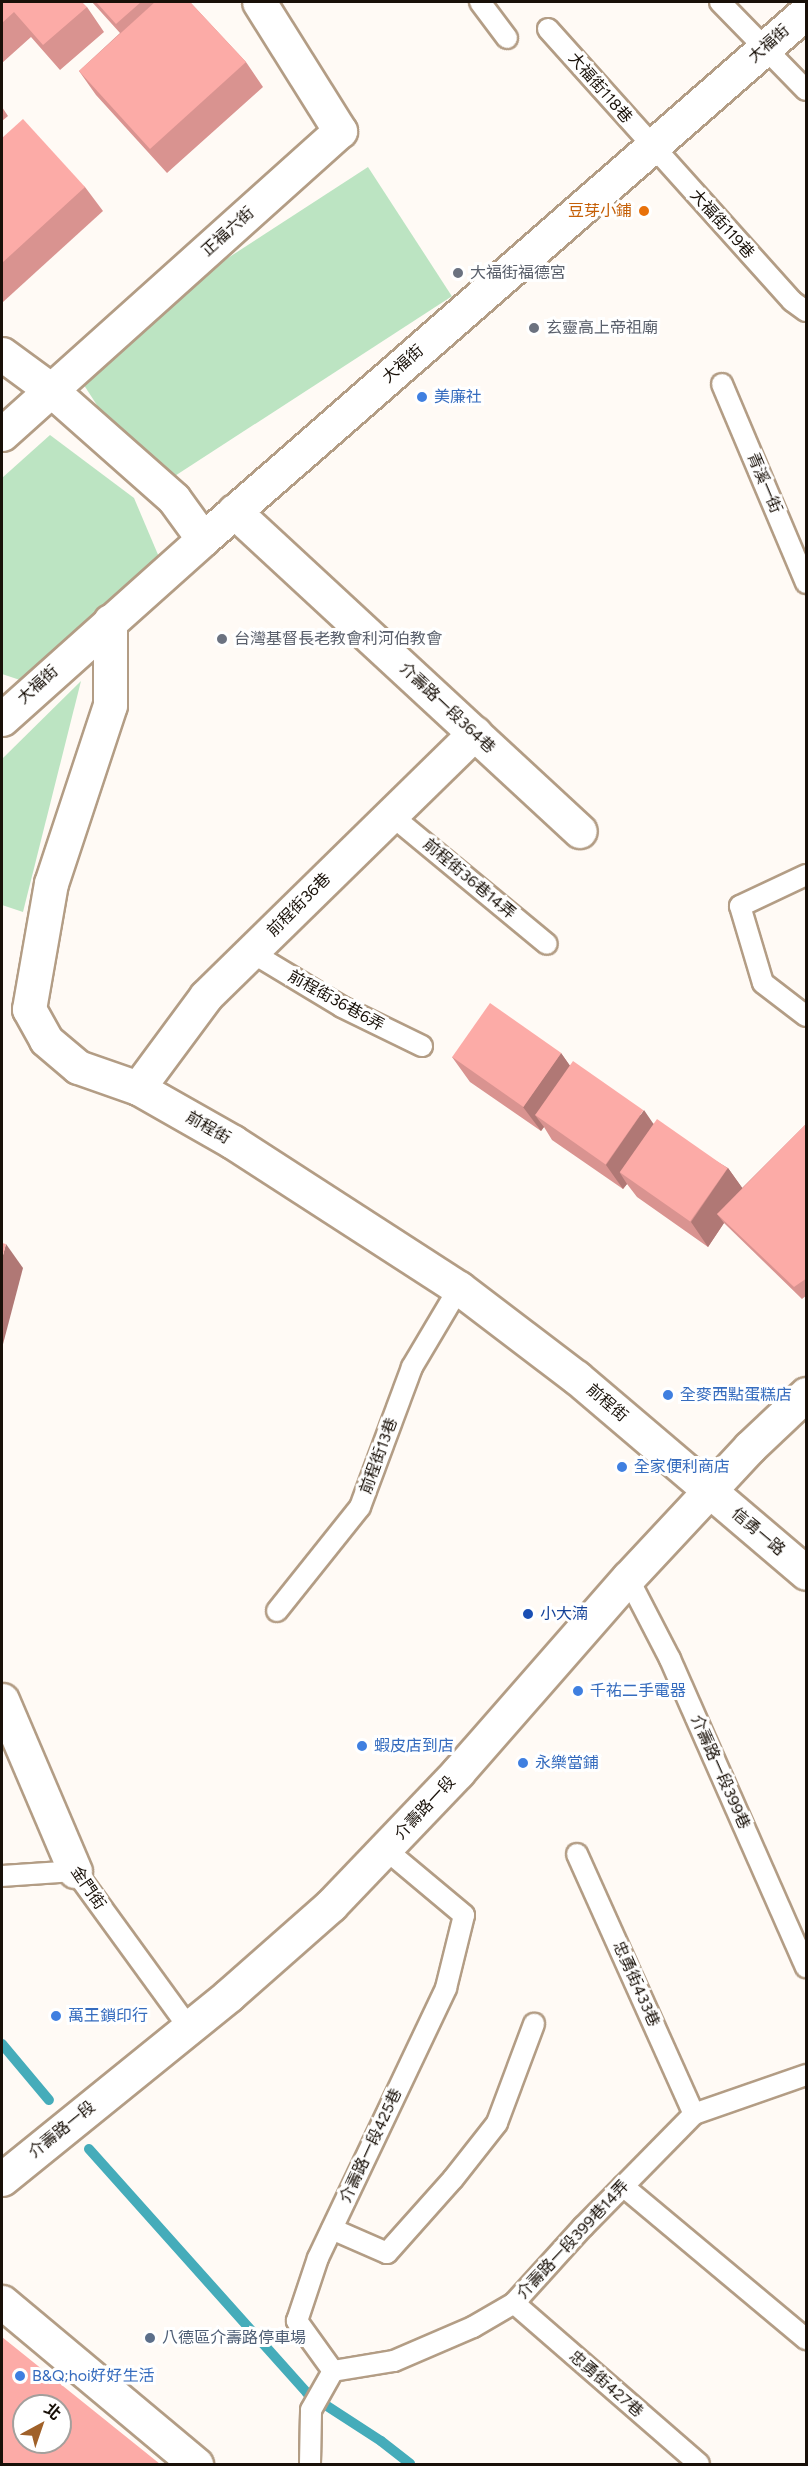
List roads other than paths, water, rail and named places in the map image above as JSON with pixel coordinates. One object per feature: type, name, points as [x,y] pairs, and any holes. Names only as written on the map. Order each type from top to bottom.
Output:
[{"type":"street","name":"正福六街","points":[[2,434],[340,131],[259,2]]},
{"type":"street","name":"大福街","points":[[2,719],[202,539],[807,12]]},
{"type":"street","points":[[2,354],[51,390],[174,499],[202,539]]},
{"type":"street","name":"介壽路一段364巷","points":[[234,511],[580,831]]},
{"type":"street","name":"前程街","points":[[110,621],[110,705],[51,883],[29,1009],[46,1040],[78,1067],[138,1088],[233,1142],[459,1288],[576,1377],[709,1491]]},
{"type":"street","name":"前程街36巷","points":[[138,1088],[206,996],[475,733]]},
{"type":"street","name":"介壽路一段","points":[[2,2179],[189,2028],[331,1905],[458,1772],[628,1578],[709,1491],[750,1447],[807,1394]]},
{"type":"street","name":"信勇一路","points":[[709,1491],[807,1573]]},
{"type":"street","name":"金門街","points":[[2,1700],[75,1871]]},
{"type":"street","points":[[2,2302],[196,2464]]},
{"type":"lane","points":[[480,2],[507,38]]},
{"type":"lane","points":[[720,2],[807,90]]},
{"type":"lane","name":"大福街118巷","points":[[548,29],[652,147]]},
{"type":"lane","name":"大福街119巷","points":[[652,147],[799,306]]},
{"type":"lane","name":"青溪一街","points":[[722,384],[807,583]]},
{"type":"lane","name":"前程街36巷14弄","points":[[391,815],[547,944]]},
{"type":"lane","points":[[807,875],[740,906],[763,983],[807,1016]]},
{"type":"lane","name":"前程街36巷6弄","points":[[251,952],[342,1007],[422,1047]]},
{"type":"lane","name":"前程街13巷","points":[[277,1611],[360,1507],[412,1367],[459,1288]]},
{"type":"lane","name":"介壽路一段399巷","points":[[628,1578],[670,1659],[807,1967]]},
{"type":"lane","name":"介壽路一段425巷","points":[[329,2379],[297,2321],[318,2258],[446,1988],[464,1915],[386,1850]]},
{"type":"lane","name":"忠勇街433巷","points":[[577,1854],[694,2114]]},
{"type":"lane","points":[[2,1876],[75,1871]]},
{"type":"lane","name":"金門街","points":[[75,1871],[189,2028]]},
{"type":"lane","points":[[332,2229],[387,2253],[453,2179],[497,2123],[534,2024]]},
{"type":"lane","points":[[694,2114],[807,2075]]},
{"type":"lane","name":"介壽路一段399巷14弄","points":[[329,2379],[394,2361],[473,2327],[514,2303],[694,2114]]},
{"type":"lane","points":[[623,2186],[807,2339]]},
{"type":"lane","name":"忠勇街427巷","points":[[514,2303],[699,2464]]},
{"type":"lane","points":[[310,2464],[311,2410],[329,2379]]},
{"type":"waterway","points":[[2,2044],[49,2100]]},
{"type":"waterway","points":[[89,2149],[307,2393],[381,2441],[410,2464]]},
{"type":"place","name":"豆芽小鋪","points":[[644,211]]},
{"type":"place","name":"大福街福德宮","points":[[458,273]]},
{"type":"place","name":"玄靈高上帝祖廟","points":[[534,328]]},
{"type":"place","name":"美廉社","points":[[422,397]]},
{"type":"place","name":"台灣基督長老教會利河伯教會","points":[[222,639]]},
{"type":"place","name":"全麥西點蛋糕店","points":[[668,1395]]},
{"type":"place","name":"全家便利商店","points":[[622,1467]]},
{"type":"place","name":"小大湳","points":[[528,1614]]},
{"type":"place","name":"千祐二手電器","points":[[578,1691]]},
{"type":"place","name":"蝦皮店到店","points":[[362,1746]]},
{"type":"place","name":"永樂當鋪","points":[[523,1763]]},
{"type":"place","name":"萬王鎖印行","points":[[56,2016]]},
{"type":"place","name":"八德區介壽路停車場","points":[[150,2338]]},
{"type":"place","name":"B&Q;hoi好好生活","points":[[20,2376]]}]
